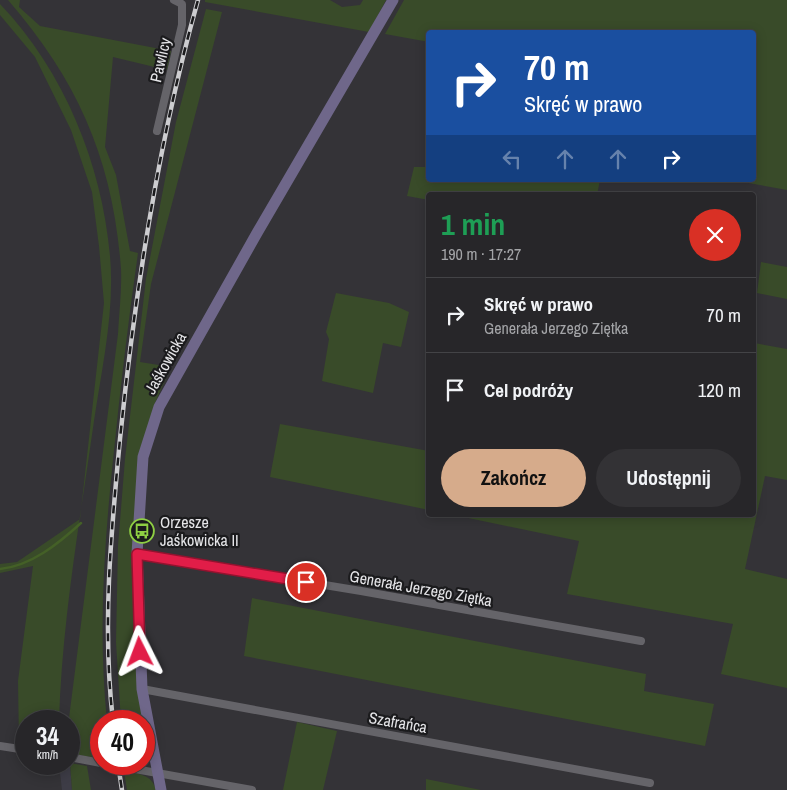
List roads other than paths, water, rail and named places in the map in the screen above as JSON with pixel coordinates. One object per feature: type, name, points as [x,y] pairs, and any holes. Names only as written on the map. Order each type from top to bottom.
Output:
[{"type":"street","name":"Pawlicy","points":[[157,131],[182,25],[182,4],[174,0]]},
{"type":"street","name":"Jaśkowicka","points":[[161,790],[142,689],[137,554],[143,457],[159,406],[393,0]]},
{"type":"street","name":"Generała Jerzego Ziętka","points":[[137,554],[362,591],[641,641]]},
{"type":"street","name":"Szafrańca","points":[[142,689],[650,782]]},
{"type":"street","points":[[0,746],[15,748]]},
{"type":"street","points":[[157,772],[252,790]]},
{"type":"waterway","points":[[0,569],[22,564],[44,553],[81,523]]},
{"type":"railway","points":[[112,710],[108,650],[109,580],[126,384],[141,273],[160,163],[171,108],[198,0]]},
{"type":"railway","points":[[120,775],[122,790]]},
{"type":"place","name":"Orzesze Jaśkowicka II","points":[[142,531]]}]
